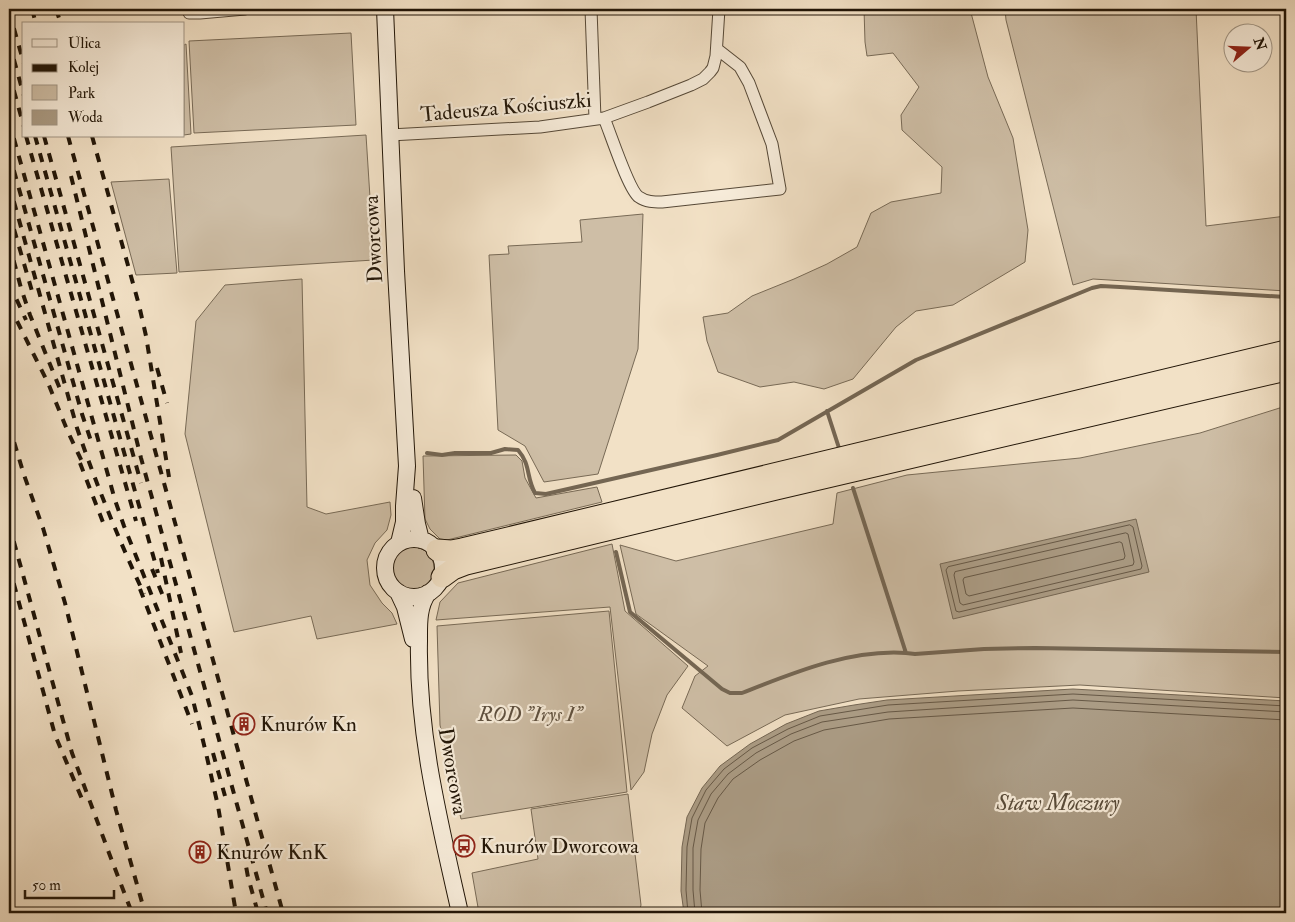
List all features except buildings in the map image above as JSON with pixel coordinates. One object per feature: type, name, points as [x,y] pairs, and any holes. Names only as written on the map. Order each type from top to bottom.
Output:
[{"type":"highway","points":[[429,545],[451,551],[472,547],[1286,351]]},
{"type":"highway","points":[[442,577],[453,569],[466,564],[776,489],[1286,370]]},
{"type":"main road","name":"Dworcowa","points":[[385,9],[396,271],[407,466],[404,522],[398,543]]},
{"type":"main road","name":"Dworcowa","points":[[407,466],[417,524],[429,545]]},
{"type":"main road","points":[[407,540],[429,545],[442,563],[442,577],[438,584],[434,589],[421,596],[414,597],[398,592],[387,579],[385,571],[388,555],[398,543],[407,540]]},
{"type":"main road","name":"Dworcowa","points":[[398,592],[409,621],[418,665]]},
{"type":"main road","name":"Dworcowa","points":[[428,593],[422,602],[420,616],[418,665],[422,722],[460,913]]},
{"type":"street","points":[[196,12],[245,9]]},
{"type":"street","points":[[591,9],[600,118],[637,197],[648,201],[662,202],[780,189],[772,144],[754,95],[740,67],[717,49]]},
{"type":"street","name":"Tadeusza Kościuszki","points":[[390,135],[540,127],[600,118],[674,92],[703,79],[713,68],[717,49],[719,9]]},
{"type":"green space","points":[[864,9],[970,9],[988,77],[1013,138],[1028,230],[1025,262],[953,305],[916,311],[896,327],[853,379],[824,389],[794,382],[760,387],[718,372],[707,341],[703,317],[728,313],[752,296],[827,264],[857,247],[871,213],[891,202],[941,193],[942,167],[902,130],[901,115],[919,87],[893,53],[867,56]]},
{"type":"green space","points":[[1005,9],[1196,9],[1206,226],[1286,216],[1286,291],[1093,279],[1073,285],[1006,20]]},
{"type":"green space","points":[[351,33],[356,125],[194,133],[189,41]]},
{"type":"green space","points":[[185,44],[191,134],[185,135]]},
{"type":"green space","points":[[366,135],[374,260],[179,272],[171,147]]},
{"type":"green space","points":[[169,179],[177,273],[136,275],[111,182]]},
{"type":"green space","points":[[643,214],[638,349],[598,474],[544,482],[525,446],[498,430],[489,255],[509,254],[508,246],[582,242],[580,220]]},
{"type":"green space","points":[[302,279],[307,507],[326,514],[390,502],[391,515],[387,530],[375,543],[367,560],[370,585],[382,603],[392,613],[397,624],[317,639],[311,616],[234,632],[185,434],[196,321],[225,285]]},
{"type":"green space","points":[[1286,406],[1286,698],[1080,685],[958,691],[859,699],[785,715],[727,746],[682,708],[695,676],[708,666],[636,614],[620,545],[676,561],[833,524],[837,493],[907,475],[1080,458],[1200,433]]},
{"type":"green space","points":[[516,455],[522,461],[525,478],[536,498],[597,487],[602,502],[447,540],[440,539],[430,529],[425,519],[423,456]]},
{"type":"green space","points":[[612,544],[625,611],[688,666],[667,695],[652,734],[644,772],[631,790],[610,607],[436,620],[440,602],[458,583]]},
{"type":"green space","points":[[409,547],[417,547],[428,553],[434,568],[428,583],[417,589],[409,589],[398,583],[392,572],[392,564],[398,553]]},
{"type":"green space","name":"ROD \"Irys I\"","points":[[609,611],[627,792],[461,819],[440,725],[437,626]]},
{"type":"green space","points":[[628,794],[641,905],[639,913],[479,913],[472,873],[538,859],[531,809]]},
{"type":"water","points":[[1136,519],[1149,572],[953,619],[940,564]]},
{"type":"water","name":"Staw Moczury","points":[[1073,689],[1286,701],[1286,913],[684,913],[681,891],[682,847],[687,817],[702,788],[720,766],[750,744],[786,724],[819,711],[854,705],[887,700]]},
{"type":"waterway","points":[[427,453],[442,455],[491,453],[505,449],[518,450],[527,466],[530,482],[535,493],[546,494],[778,440],[916,360],[1092,288],[1101,286],[1286,297]]},
{"type":"waterway","points":[[827,411],[839,448]]},
{"type":"waterway","points":[[853,488],[906,653],[1035,648],[1286,652]]},
{"type":"waterway","points":[[616,552],[630,612],[722,689],[730,693],[742,693],[802,670],[843,659],[864,655],[906,653]]},
{"type":"railway","points":[[32,9],[35,22]]},
{"type":"railway","points":[[56,9],[60,22]]},
{"type":"railway","points":[[9,11],[22,57]]},
{"type":"railway","points":[[9,42],[22,89]]},
{"type":"railway","points":[[9,73],[22,120]]},
{"type":"railway","points":[[9,121],[115,500],[192,696],[218,806],[236,913]]},
{"type":"railway","points":[[27,138],[136,521]]},
{"type":"railway","points":[[36,138],[158,573]]},
{"type":"railway","points":[[45,138],[141,483]]},
{"type":"railway","points":[[69,138],[283,913]]},
{"type":"railway","points":[[93,138],[146,336],[169,477]]},
{"type":"railway","points":[[9,153],[82,414],[93,447]]},
{"type":"railway","points":[[71,176],[141,458],[267,913]]},
{"type":"railway","points":[[9,184],[77,428],[108,512],[144,594]]},
{"type":"railway","points":[[9,212],[34,298]]},
{"type":"railway","points":[[9,243],[30,315],[60,389]]},
{"type":"railway","points":[[9,283],[26,320]]},
{"type":"railway","points":[[9,305],[48,383],[85,468]]},
{"type":"railway","points":[[157,368],[167,403]]},
{"type":"railway","points":[[9,425],[43,528],[65,603],[116,810],[145,913]]},
{"type":"railway","points":[[80,463],[106,530]]},
{"type":"railway","points":[[9,524],[72,753],[132,913]]},
{"type":"railway","points":[[161,558],[181,653]]},
{"type":"railway","points":[[9,566],[55,735],[82,799]]},
{"type":"railway","points":[[152,569],[165,601]]},
{"type":"railway","points":[[140,589],[192,724]]},
{"type":"railway","points":[[213,753],[225,796]]},
{"type":"railway","points":[[243,850],[258,913]]},
{"type":"place","name":"Knurów Kn","points":[[244,724]]},
{"type":"place","name":"Knurów Dworcowa","points":[[464,846]]},
{"type":"place","name":"Knurów KnK","points":[[200,852]]}]
